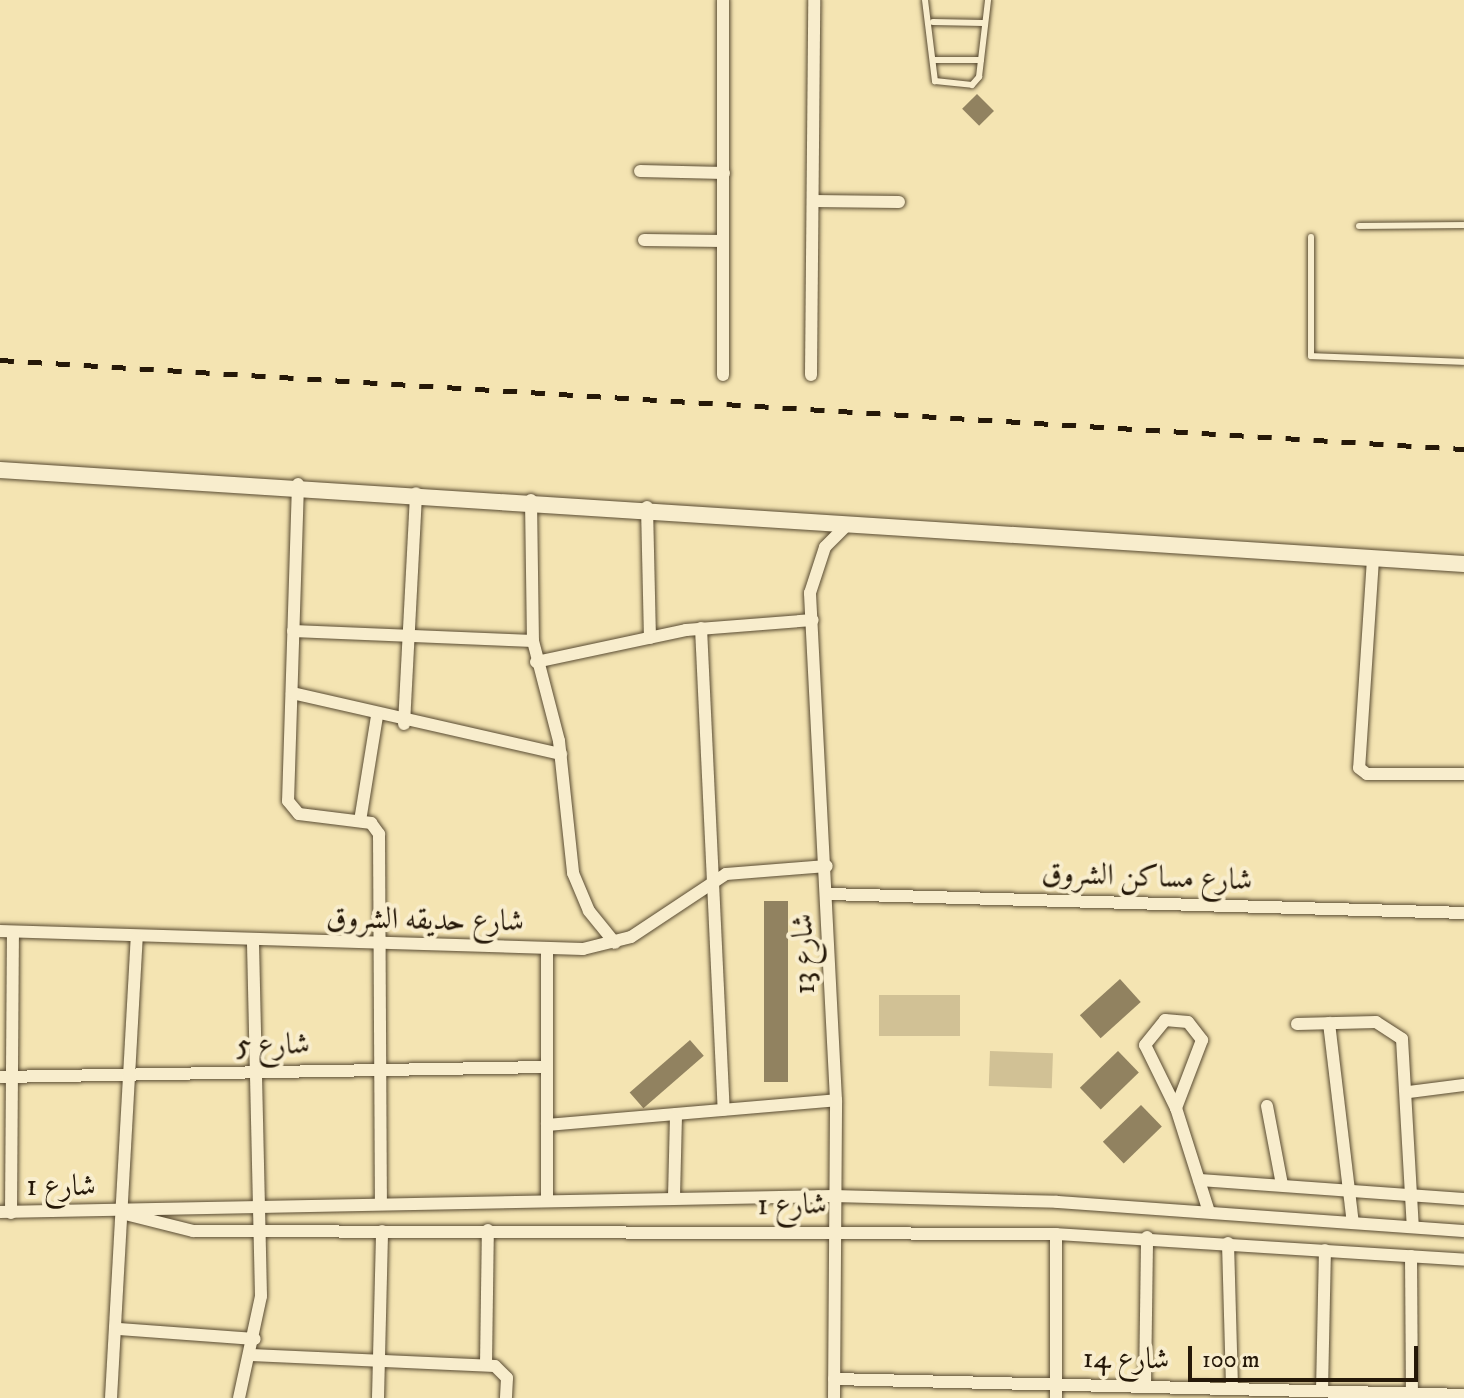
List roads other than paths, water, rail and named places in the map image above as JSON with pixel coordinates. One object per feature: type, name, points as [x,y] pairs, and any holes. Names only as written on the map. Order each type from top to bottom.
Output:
[{"type":"street","points":[[723,0],[723,375]]},
{"type":"street","points":[[811,375],[814,0]]},
{"type":"street","points":[[640,171],[724,173]]},
{"type":"street","points":[[813,201],[899,202]]},
{"type":"street","points":[[644,240],[723,241]]},
{"type":"street","points":[[0,470],[298,484],[1464,564]]},
{"type":"street","points":[[298,484],[289,806],[299,814],[360,821],[379,834],[381,1202]]},
{"type":"street","points":[[404,724],[416,493]]},
{"type":"street","points":[[531,500],[533,641],[561,754],[573,873],[589,911],[615,943]]},
{"type":"street","points":[[647,507],[650,638]]},
{"type":"street","name":"شارع 13","points":[[834,1398],[836,1100],[829,894],[813,620],[817,561],[850,523]]},
{"type":"street","points":[[1373,559],[1359,768],[1367,774],[1464,774]]},
{"type":"street","points":[[536,662],[701,628],[813,620]]},
{"type":"street","points":[[701,628],[724,1109]]},
{"type":"street","points":[[293,631],[533,641]]},
{"type":"street","points":[[292,693],[404,724],[561,754]]},
{"type":"street","points":[[360,821],[377,716]]},
{"type":"street","name":"شارع حديقه الشروق","points":[[6,932],[378,947],[547,948],[615,943],[713,879],[740,870],[827,866]]},
{"type":"street","name":"شارع مساكن الشروق","points":[[829,894],[1464,913]]},
{"type":"street","points":[[6,932],[6,1212]]},
{"type":"street","points":[[111,1398],[119,1329],[137,938]]},
{"type":"street","points":[[239,1398],[255,1339],[261,1204],[253,943]]},
{"type":"street","points":[[547,948],[547,1199]]},
{"type":"street","points":[[1176,1108],[1202,1051],[1196,1030],[1177,1019],[1155,1025],[1145,1045],[1176,1108],[1209,1212]]},
{"type":"street","points":[[1297,1024],[1376,1022],[1395,1031],[1406,1048],[1413,1227]]},
{"type":"street","points":[[1329,1023],[1353,1223]]},
{"type":"street","name":"شارع 5","points":[[6,1077],[547,1067]]},
{"type":"street","points":[[1409,1092],[1464,1085]]},
{"type":"street","points":[[547,1125],[836,1100]]},
{"type":"street","points":[[1267,1106],[1282,1185]]},
{"type":"street","points":[[674,1197],[676,1114]]},
{"type":"street","points":[[1199,1180],[1464,1199]]},
{"type":"street","name":"شارع 1","points":[[6,1212],[122,1213],[261,1204],[833,1196],[1209,1212],[1464,1231]]},
{"type":"street","name":"شارع 1","points":[[122,1213],[158,1227],[260,1231],[1056,1234],[1147,1237],[1464,1260]]},
{"type":"street","points":[[486,1365],[488,1230]]},
{"type":"street","points":[[378,1398],[384,1360],[382,1231]]},
{"type":"street","points":[[1056,1234],[1056,1398]]},
{"type":"street","points":[[1145,1386],[1147,1237]]},
{"type":"street","points":[[1228,1243],[1232,1389]]},
{"type":"street","points":[[1322,1391],[1325,1250]]},
{"type":"street","points":[[1411,1256],[1412,1393]]},
{"type":"street","points":[[119,1329],[255,1339]]},
{"type":"street","points":[[251,1355],[486,1365],[507,1378],[506,1398]]},
{"type":"street","name":"شارع 14","points":[[834,1379],[1464,1395]]},
{"type":"lane","points":[[925,0],[933,22],[933,60],[937,83],[972,85],[981,60],[988,0]]},
{"type":"lane","points":[[933,22],[983,23]]},
{"type":"lane","points":[[933,60],[981,60]]},
{"type":"lane","points":[[1359,226],[1464,225]]},
{"type":"lane","points":[[1311,237],[1311,356],[1464,362]]},
{"type":"railway","points":[[0,360],[1464,449]]}]
